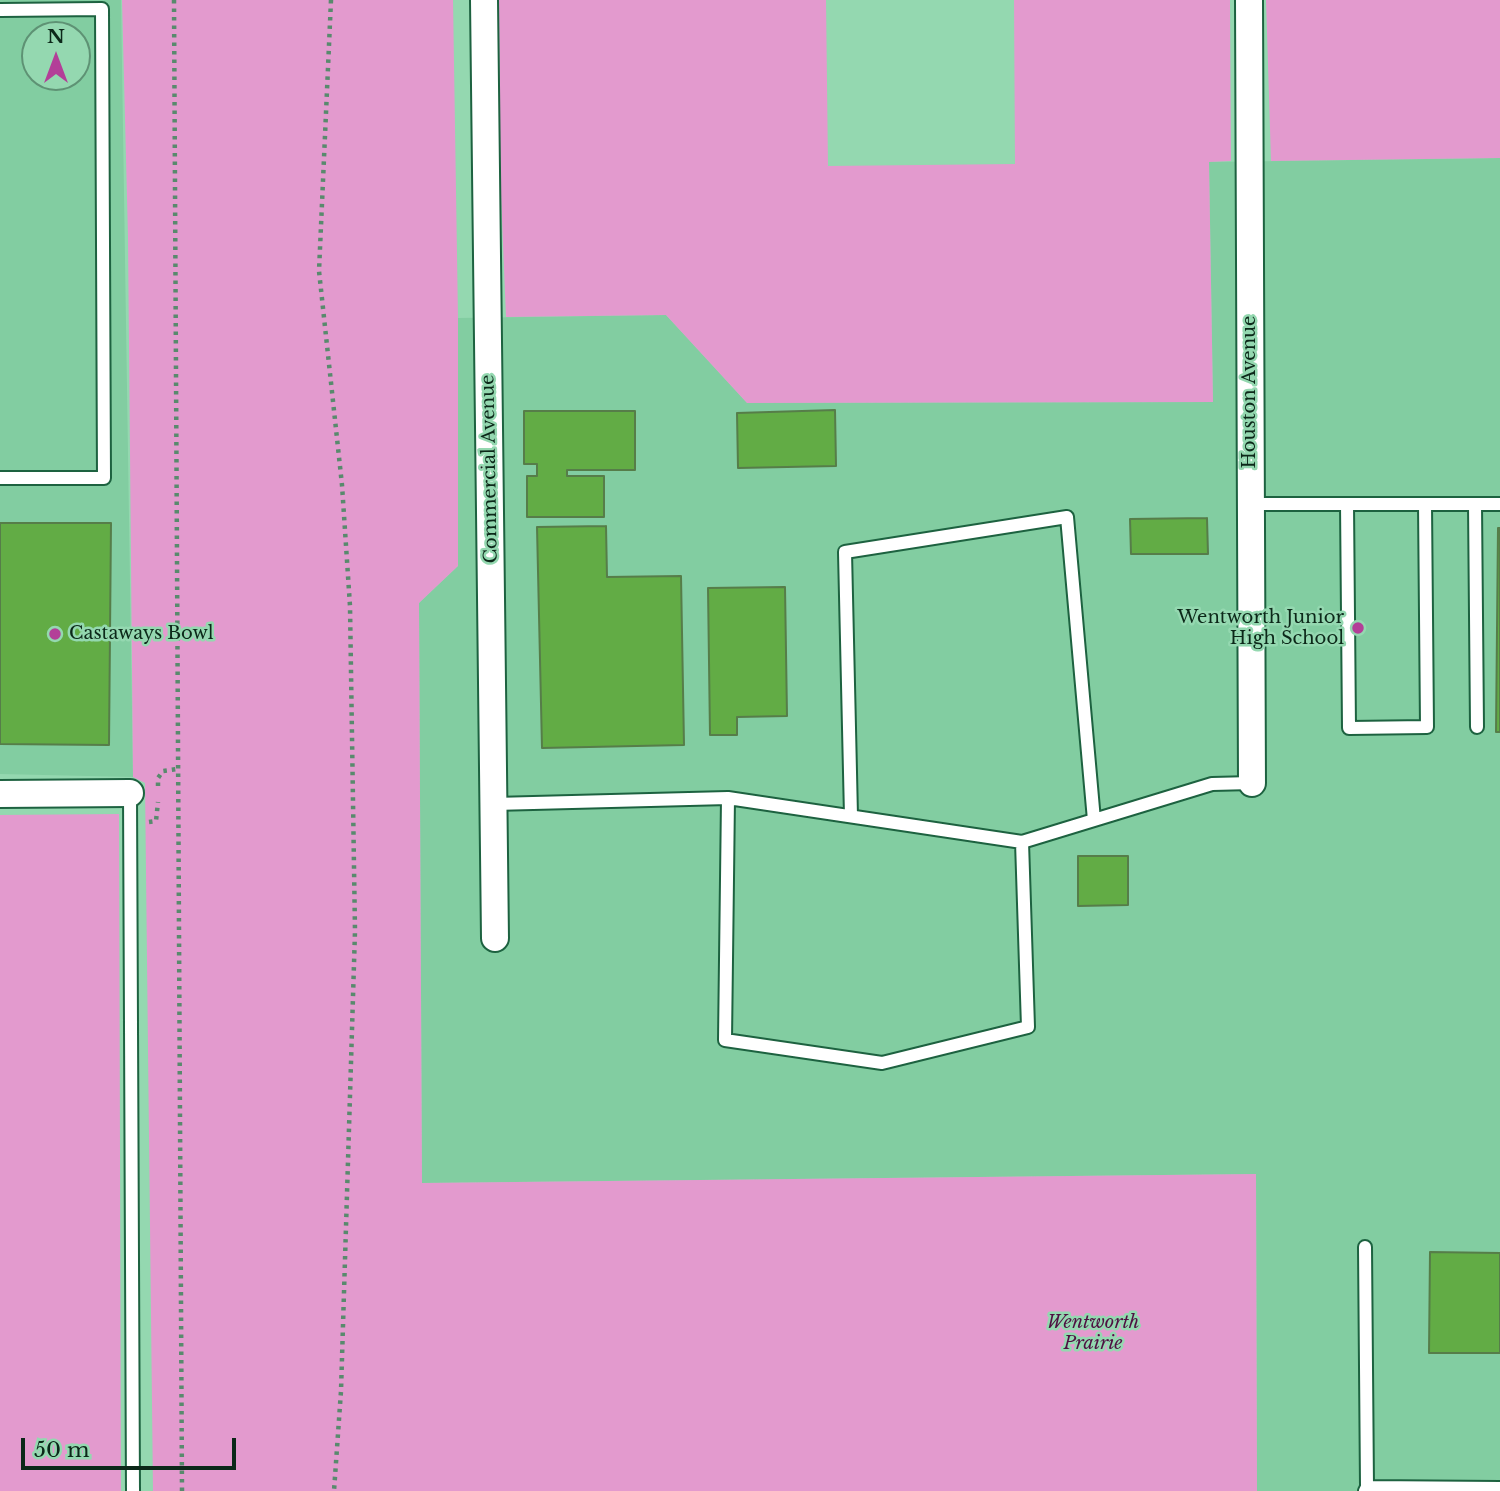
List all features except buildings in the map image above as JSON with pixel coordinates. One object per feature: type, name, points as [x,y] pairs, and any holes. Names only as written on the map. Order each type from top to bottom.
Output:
[{"type":"street","name":"Commercial Avenue","points":[[484,0],[495,939]]},
{"type":"street","name":"Houston Avenue","points":[[1249,0],[1252,783]]},
{"type":"street","points":[[0,794],[130,793]]},
{"type":"lane","points":[[0,10],[102,9],[104,478],[0,478]]},
{"type":"lane","points":[[1251,504],[1500,504]]},
{"type":"lane","points":[[1347,504],[1349,727],[1427,727],[1425,504]]},
{"type":"lane","points":[[1475,504],[1477,727]]},
{"type":"lane","points":[[851,816],[845,552],[1067,517],[1094,820]]},
{"type":"lane","points":[[494,804],[728,797],[1022,842],[1212,784],[1252,783]]},
{"type":"lane","points":[[130,793],[133,1491]]},
{"type":"lane","points":[[728,797],[725,1040],[882,1063],[1028,1027],[1022,842]]},
{"type":"lane","points":[[1365,1247],[1366,1489],[1500,1488]]},
{"type":"path","points":[[174,0],[182,1491]]},
{"type":"path","points":[[331,0],[319,271],[342,485],[350,606],[355,931],[341,1391],[334,1491]]},
{"type":"shaded area","points":[[0,0],[121,0],[133,777],[0,774]]},
{"type":"shaded area","points":[[1500,158],[1500,1491],[1257,1491],[1256,1174],[422,1183],[419,603],[458,566],[458,318],[666,315],[747,403],[1213,402],[1209,162]]},
{"type":"green space","name":"Wentworth Prairie","points":[[122,0],[453,0],[458,318],[458,566],[419,603],[422,1183],[1256,1174],[1257,1491],[153,1491],[145,783],[133,777],[128,237]]},
{"type":"green space","points":[[499,0],[826,0],[828,166],[1015,164],[1014,0],[1230,0],[1231,161],[1209,162],[1213,402],[747,403],[666,315],[506,317],[500,170]]},
{"type":"green space","points":[[1266,0],[1500,0],[1500,158],[1271,161]]},
{"type":"green space","points":[[119,814],[121,1491],[0,1491],[0,815]]},
{"type":"place","name":"Wentworth Junior High School","points":[[1358,628]]},
{"type":"place","name":"Castaways Bowl","points":[[55,634]]}]
